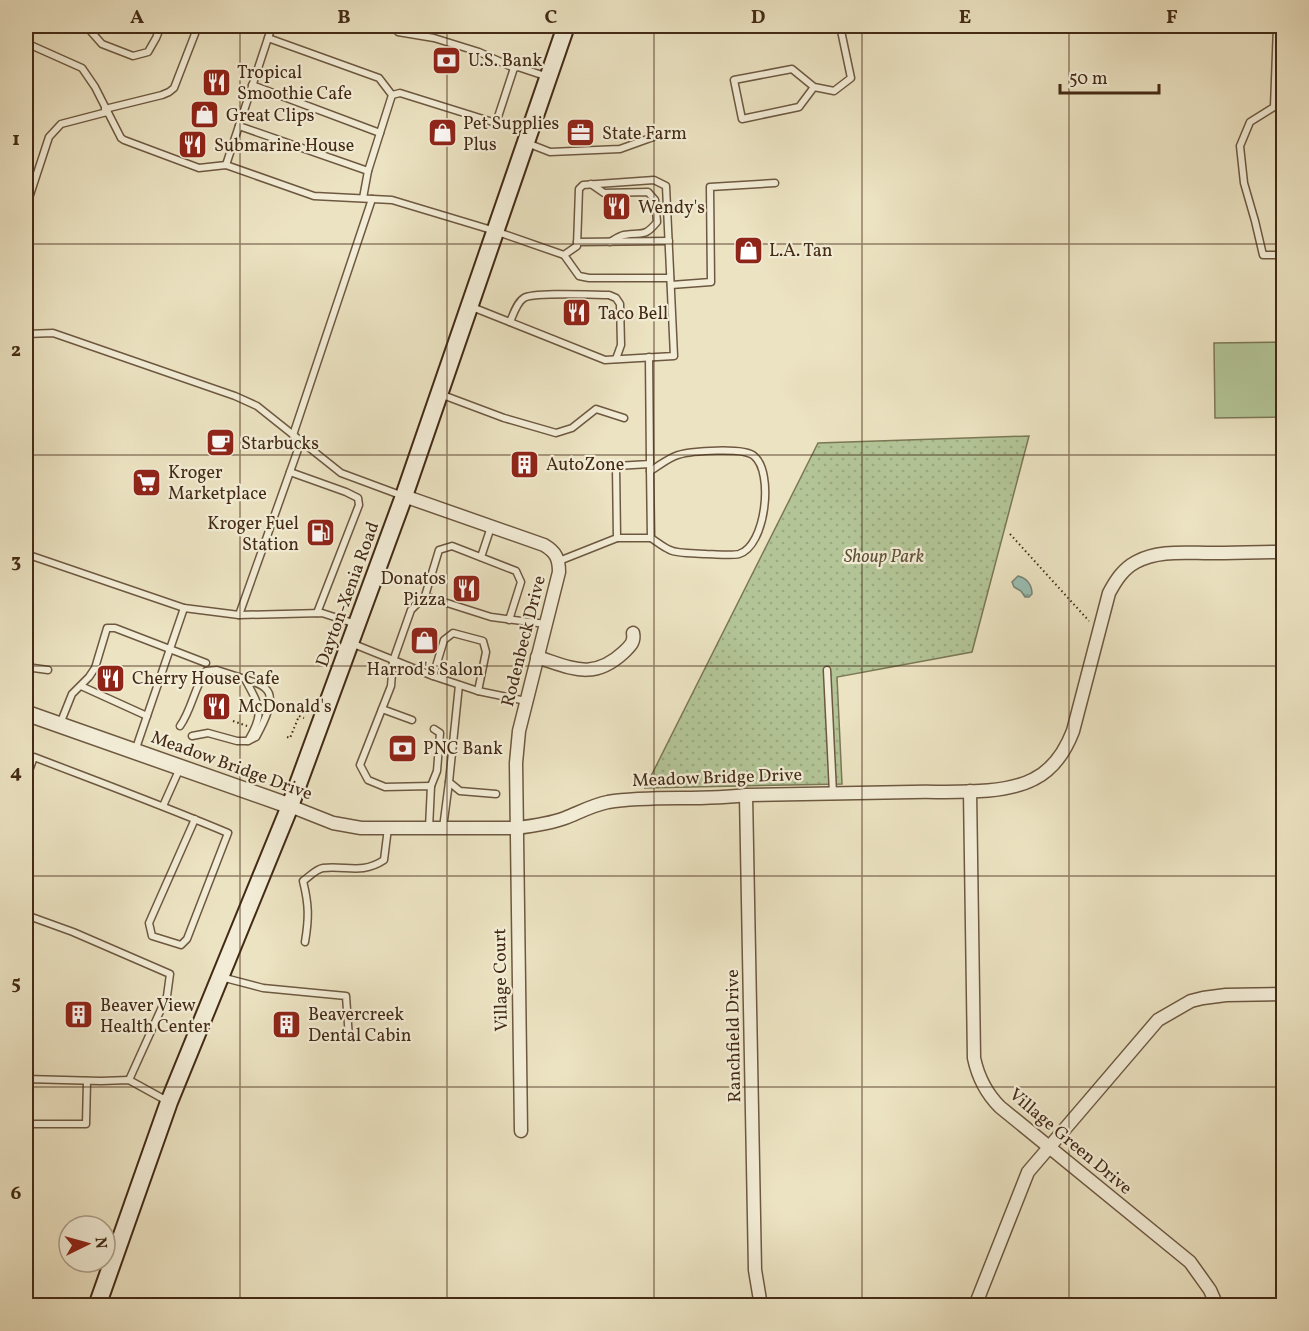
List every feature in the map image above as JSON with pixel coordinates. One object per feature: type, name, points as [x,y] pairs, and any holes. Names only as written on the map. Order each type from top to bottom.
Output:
[{"type":"main road","name":"Dayton-Xenia Road","points":[[98,1305],[169,1102],[290,806],[404,496],[566,27]]},
{"type":"street","name":"Rodenbeck Drive","points":[[404,496],[544,545],[554,553],[559,561],[559,572],[519,731],[516,763],[516,828]]},
{"type":"street","name":"Meadow Bridge Drive","points":[[26,713],[333,823],[361,828],[536,826],[594,806],[627,799],[1004,789],[1024,784],[1044,773],[1054,765],[1066,748],[1073,731],[1109,593],[1117,578],[1130,566],[1145,558],[1165,553],[1284,552]]},
{"type":"street","points":[[537,657],[578,669],[598,669],[606,666],[632,645],[633,633]]},
{"type":"street","name":"Village Green Drive","points":[[970,791],[974,1058],[982,1084],[994,1101],[1190,1262],[1210,1290],[1217,1305]]},
{"type":"street","name":"Ranchfield Drive","points":[[746,795],[756,1276],[761,1305]]},
{"type":"street","name":"Village Court","points":[[516,828],[521,1131]]},
{"type":"street","points":[[975,1305],[1028,1172],[1158,1020],[1191,1001],[1203,998],[1226,994],[1284,994]]},
{"type":"lane","points":[[87,26],[102,44],[133,56],[148,52],[161,26]]},
{"type":"lane","points":[[26,207],[49,137],[61,124],[162,95],[174,88],[198,26]]},
{"type":"lane","points":[[226,165],[272,26]]},
{"type":"lane","points":[[542,26],[566,27]]},
{"type":"lane","points":[[814,87],[799,107],[742,119],[734,80],[792,69],[814,87],[834,91],[850,78],[840,26]]},
{"type":"lane","points":[[1274,107],[1277,26]]},
{"type":"lane","points":[[398,32],[434,38],[479,52],[514,68],[518,67],[549,77]]},
{"type":"lane","points":[[268,38],[379,78],[392,96]]},
{"type":"lane","points":[[26,43],[82,68],[95,87],[120,138],[124,140],[199,168],[226,165],[314,196],[392,200],[495,231],[564,255],[579,276],[589,278],[711,282],[710,187],[776,183]]},
{"type":"lane","points":[[392,96],[400,93],[496,123],[514,68]]},
{"type":"lane","points":[[252,85],[380,133]]},
{"type":"lane","points":[[363,198],[368,171],[392,96]]},
{"type":"lane","points":[[1274,107],[1284,111]]},
{"type":"lane","points":[[1274,107],[1250,122],[1240,146],[1244,183],[1263,255],[1284,255]]},
{"type":"lane","points":[[239,126],[368,171]]},
{"type":"lane","points":[[526,143],[550,152],[620,149],[656,136]]},
{"type":"lane","points":[[470,307],[605,360],[674,356],[666,186],[654,180],[583,185],[579,189],[577,244]]},
{"type":"lane","points":[[591,184],[604,193],[648,192],[655,200],[657,222],[649,231],[622,235],[610,242]]},
{"type":"lane","points":[[293,435],[372,199]]},
{"type":"lane","points":[[564,255],[577,244],[669,241]]},
{"type":"lane","points":[[510,322],[525,297],[552,294],[609,295],[616,298],[620,304],[621,345],[616,359]]},
{"type":"lane","points":[[26,334],[52,333],[235,396],[257,406],[341,473],[404,496]]},
{"type":"lane","points":[[649,357],[651,538]]},
{"type":"lane","points":[[439,394],[504,418],[556,433],[572,428],[596,409],[624,418]]},
{"type":"lane","points":[[239,615],[301,441]]},
{"type":"lane","points":[[559,561],[617,538],[651,538],[672,552],[739,554],[748,547],[759,531],[764,509],[763,467],[754,455],[740,450],[677,455],[650,468],[616,466],[617,538]]},
{"type":"lane","points":[[290,472],[358,498],[359,505],[317,613]]},
{"type":"lane","points":[[481,557],[491,527]]},
{"type":"lane","points":[[431,786],[385,787],[368,780],[360,765],[391,687],[393,661],[411,610],[425,596],[439,550],[452,546],[516,571],[521,582],[509,620]]},
{"type":"lane","points":[[26,554],[184,608],[239,615],[322,613],[357,624]]},
{"type":"lane","points":[[425,596],[491,618],[546,624]]},
{"type":"lane","points":[[135,751],[184,608]]},
{"type":"lane","points":[[60,725],[72,694],[89,678],[95,668],[107,628],[116,628],[206,663]]},
{"type":"lane","points":[[433,676],[444,640],[453,633],[483,641],[486,652],[478,692]]},
{"type":"lane","points":[[350,643],[478,692],[526,700]]},
{"type":"lane","points":[[26,667],[48,670]]},
{"type":"lane","points":[[180,726],[187,717],[200,680],[206,671],[217,670],[261,685],[268,690],[271,698],[256,737],[248,741],[237,741],[208,733],[192,736]]},
{"type":"lane","points":[[826,670],[833,793]]},
{"type":"lane","points":[[245,679],[258,703],[260,712],[255,729],[248,741]]},
{"type":"lane","points":[[443,828],[459,685]]},
{"type":"lane","points":[[81,686],[147,716]]},
{"type":"lane","points":[[382,709],[412,720]]},
{"type":"lane","points":[[429,828],[431,786],[437,771],[440,734],[434,729]]},
{"type":"lane","points":[[26,779],[34,757],[164,806],[195,819],[228,833],[187,939],[181,945],[152,936],[149,923],[195,819]]},
{"type":"lane","points":[[164,806],[181,767]]},
{"type":"lane","points":[[449,782],[460,791],[496,794]]},
{"type":"lane","points":[[305,942],[308,901],[303,881],[320,868],[373,867],[384,860],[388,828]]},
{"type":"lane","points":[[26,915],[73,932],[170,974],[167,996],[129,1080]]},
{"type":"lane","points":[[220,977],[263,988],[346,996],[350,1038]]},
{"type":"lane","points":[[26,1079],[129,1080],[169,1102]]},
{"type":"lane","points":[[26,1124],[86,1124],[87,1081]]},
{"type":"path","points":[[1010,534],[1099,632]]},
{"type":"path","points":[[287,737],[290,738],[299,716],[304,718]]},
{"type":"path","points":[[233,721],[250,728]]},
{"type":"green space","points":[[1283,342],[1283,417],[1215,418],[1214,343]]},
{"type":"green space","name":"Shoup Park","points":[[1029,436],[972,652],[837,677],[842,784],[645,788],[818,443]]},
{"type":"water","points":[[1018,576],[1024,578],[1030,585],[1032,594],[1029,597],[1025,597],[1014,587],[1012,582]]},
{"type":"place","name":"U.S. Bank","points":[[447,60]]},
{"type":"place","name":"Tropical Smoothie Cafe","points":[[216,82]]},
{"type":"place","name":"Great Clips","points":[[205,115]]},
{"type":"place","name":"Pet Supplies Plus","points":[[442,133]]},
{"type":"place","name":"State Farm","points":[[581,133]]},
{"type":"place","name":"Submarine House","points":[[193,145]]},
{"type":"place","name":"Wendy's","points":[[617,207]]},
{"type":"place","name":"L.A. Tan","points":[[748,250]]},
{"type":"place","name":"Taco Bell","points":[[577,313]]},
{"type":"place","name":"Starbucks","points":[[220,443]]},
{"type":"place","name":"AutoZone","points":[[525,464]]},
{"type":"place","name":"Kroger Marketplace","points":[[147,482]]},
{"type":"place","name":"Kroger Fuel Station","points":[[320,533]]},
{"type":"place","name":"Donatos Pizza","points":[[467,588]]},
{"type":"place","name":"Harrod's Salon","points":[[425,640]]},
{"type":"place","name":"Cherry House Cafe","points":[[111,678]]},
{"type":"place","name":"McDonald's","points":[[217,706]]},
{"type":"place","name":"PNC Bank","points":[[402,748]]},
{"type":"place","name":"Beaver View Health Center","points":[[79,1015]]},
{"type":"place","name":"Beavercreek Dental Cabin","points":[[287,1024]]}]
